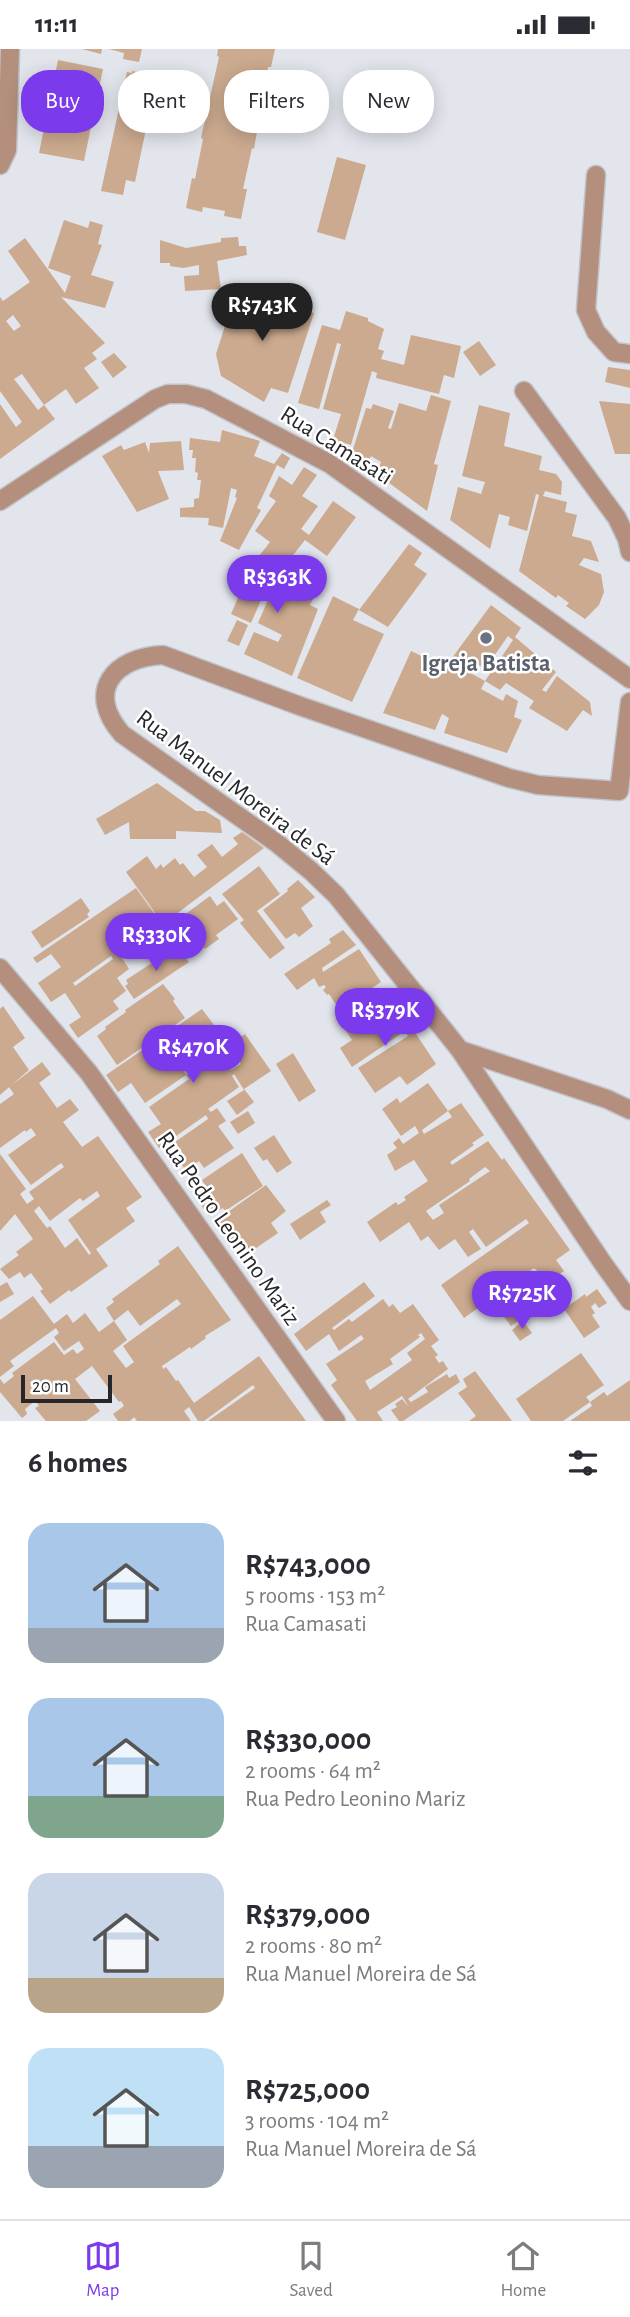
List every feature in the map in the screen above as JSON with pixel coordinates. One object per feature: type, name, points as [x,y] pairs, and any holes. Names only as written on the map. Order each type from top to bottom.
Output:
[{"type":"street","points":[[0,165],[7,151],[5,101],[10,49]]},
{"type":"street","points":[[596,174],[586,310],[596,333],[614,352],[630,354]]},
{"type":"street","points":[[524,391],[617,518],[630,552]]},
{"type":"street","name":"Rua Camasati","points":[[0,501],[155,399],[168,394],[186,394],[217,405],[330,464],[630,679]]},
{"type":"street","name":"Rua Manuel Moreira de Sá","points":[[630,702],[625,792],[538,785],[509,778],[300,706],[163,655],[144,656],[122,666],[109,681],[104,696],[106,710],[122,734],[278,844],[336,895],[460,1050],[630,1301]]},
{"type":"street","name":"Rua Pedro Leonino Mariz","points":[[0,968],[89,1073],[336,1421]]},
{"type":"street","points":[[460,1050],[607,1099],[630,1110]]},
{"type":"building","points":[[82,49],[102,49],[101,54]]},
{"type":"building","points":[[109,49],[142,49],[139,62],[123,59],[124,53]]},
{"type":"building","points":[[218,49],[275,49],[271,67],[267,70],[224,70],[224,133],[257,133],[243,189],[247,189],[241,219],[224,216],[225,211],[203,207],[202,212],[186,208],[192,178],[195,179],[202,133],[210,133],[210,98],[219,57]]},
{"type":"building","points":[[58,60],[103,69],[103,70],[56,70]]},
{"type":"building","points":[[118,113],[118,133],[145,133],[135,182],[126,180],[123,195],[101,191]]},
{"type":"building","points":[[43,133],[90,133],[84,161],[39,153]]},
{"type":"building","points":[[337,157],[366,165],[345,240],[317,232]]},
{"type":"building","points":[[64,220],[88,228],[90,221],[103,225],[98,244],[102,245],[91,275],[114,282],[105,308],[61,297],[105,343],[92,353],[97,359],[84,368],[99,388],[76,404],[66,389],[44,405],[55,419],[0,459],[0,404],[16,427],[22,422],[0,391],[0,297],[3,301],[30,282],[8,251],[25,238],[65,293],[71,276],[48,268]],"holes":[[[13,315],[21,326],[14,331],[6,321]],[[22,374],[44,405],[38,410],[14,379]]]},
{"type":"building","points":[[238,237],[239,246],[246,246],[247,255],[217,261],[221,289],[185,291],[184,276],[199,275],[199,265],[183,268],[170,266],[170,263],[160,263],[160,240],[186,248],[221,242],[221,238]]},
{"type":"building","points":[[237,288],[268,298],[269,294],[295,302],[294,306],[314,313],[288,393],[271,388],[264,402],[221,376],[216,354]]},
{"type":"building","points":[[346,311],[368,318],[368,321],[384,329],[378,349],[384,351],[381,359],[404,365],[411,335],[461,346],[454,378],[444,375],[439,394],[376,378],[377,373],[372,371],[351,445],[333,440],[341,414],[323,409],[341,344],[337,343],[319,409],[298,403],[322,325],[340,330]]},
{"type":"building","points":[[479,341],[496,365],[480,376],[463,352]]},
{"type":"building","points":[[114,353],[127,367],[113,378],[101,362]]},
{"type":"building","points":[[608,367],[630,370],[630,388],[605,382]]},
{"type":"building","points":[[431,395],[451,401],[434,464],[438,465],[427,511],[377,474],[381,462],[371,456],[368,463],[364,461],[362,466],[350,459],[366,408],[371,409],[373,404],[394,411],[388,428],[391,429],[399,403],[426,411]]},
{"type":"building","points":[[599,401],[630,404],[630,454],[615,454]]},
{"type":"building","points":[[479,405],[510,413],[504,446],[542,456],[539,470],[556,474],[562,482],[561,495],[545,491],[543,496],[567,502],[565,512],[577,515],[572,536],[591,541],[599,562],[584,558],[579,565],[601,574],[604,592],[599,605],[585,619],[566,606],[569,603],[558,595],[556,598],[519,571],[539,495],[536,494],[527,531],[508,525],[510,517],[499,514],[490,549],[450,520],[458,487],[481,494],[485,482],[462,476]]},
{"type":"building","points":[[222,430],[260,441],[254,456],[274,464],[282,453],[290,458],[284,469],[277,465],[257,508],[261,510],[239,550],[220,541],[237,498],[237,490],[231,488],[223,528],[208,525],[209,518],[180,517],[180,508],[194,507],[194,499],[199,498],[201,480],[197,480],[193,450],[189,450],[190,438],[220,442]]},
{"type":"building","points":[[181,441],[184,470],[158,471],[169,499],[137,512],[102,456],[121,445],[124,450],[145,442],[149,453],[150,443]]},
{"type":"building","points":[[304,467],[317,475],[302,496],[318,506],[301,529],[309,535],[333,501],[356,517],[327,556],[305,540],[283,568],[259,556],[270,542],[255,531],[276,501],[269,496],[279,476],[292,485]]},
{"type":"building","points":[[409,544],[422,553],[414,565],[427,574],[388,627],[359,610]]},
{"type":"building","points":[[255,558],[318,589],[310,605],[318,609],[292,676],[244,654],[254,632],[278,642],[282,635],[258,623],[271,593],[265,591],[251,623],[231,614]]},
{"type":"building","points":[[333,596],[359,609],[353,620],[384,634],[352,702],[297,678]]},
{"type":"building","points":[[491,605],[521,628],[515,637],[556,672],[542,690],[546,692],[557,676],[590,702],[592,716],[583,710],[567,731],[529,708],[534,701],[506,683],[500,690],[485,681],[481,689],[503,701],[506,694],[518,701],[514,717],[522,720],[507,753],[444,733],[449,718],[442,714],[435,730],[383,713],[411,651],[442,666],[444,659],[449,662]],"holes":[[[508,636],[513,640],[485,681],[465,670],[472,660],[485,669]]]},
{"type":"building","points":[[237,620],[248,625],[239,646],[227,641]]},
{"type":"building","points":[[157,783],[196,811],[205,811],[220,820],[222,833],[176,831],[176,839],[130,839],[129,822],[105,835],[96,819]]},
{"type":"building","points":[[242,832],[264,848],[163,924],[126,872],[147,856],[156,869],[161,864],[163,868],[175,858],[180,865],[183,863],[194,877],[207,867],[197,855],[212,844],[222,857],[238,844],[233,838]]},
{"type":"building","points":[[259,866],[280,894],[257,911],[285,948],[270,959],[240,923],[244,920],[222,894]]},
{"type":"building","points":[[298,880],[315,897],[301,908],[313,926],[299,937],[295,933],[286,939],[263,910]]},
{"type":"building","points":[[136,888],[162,924],[120,955],[129,969],[117,978],[126,991],[113,1001],[119,1009],[78,1038],[69,1025],[81,1017],[65,993],[51,1002],[38,983],[61,967],[51,954],[37,963],[33,958]],"holes":[[[111,956],[113,959],[75,986],[73,983]]]},
{"type":"building","points":[[210,896],[217,906],[224,901],[238,919],[216,935],[219,939],[205,949],[180,918]]},
{"type":"building","points":[[81,898],[90,911],[87,914],[89,917],[42,948],[31,932]]},
{"type":"building","points":[[343,930],[356,945],[322,968],[323,972],[359,949],[381,982],[341,1012],[329,994],[323,990],[326,987],[319,987],[314,978],[297,990],[284,974],[331,943],[329,939]]},
{"type":"building","points":[[176,947],[189,962],[134,999],[125,986],[128,984],[126,980]]},
{"type":"building","points":[[163,984],[185,1018],[117,1065],[97,1036],[126,1012],[125,1010]]},
{"type":"building","points":[[373,1001],[385,1020],[400,1010],[436,1064],[407,1085],[400,1076],[375,1093],[358,1068],[408,1036],[405,1031],[352,1067],[340,1048],[352,1040],[340,1022]]},
{"type":"building","points":[[3,1006],[25,1038],[13,1047],[29,1070],[0,1095],[0,1009]]},
{"type":"building","points":[[202,1009],[229,1045],[245,1034],[271,1071],[244,1089],[254,1102],[237,1115],[227,1101],[244,1090],[234,1074],[232,1076],[239,1087],[208,1109],[211,1112],[217,1108],[226,1121],[218,1126],[234,1148],[204,1168],[199,1161],[186,1171],[178,1159],[184,1155],[175,1142],[208,1119],[206,1115],[159,1148],[148,1132],[161,1124],[149,1107],[189,1079],[186,1075],[145,1103],[131,1083],[118,1092],[106,1075]],"holes":[[[186,1046],[200,1065],[186,1075],[181,1067],[186,1064],[183,1061],[186,1059],[180,1050]],[[229,1046],[241,1064],[231,1070],[219,1052]]]},
{"type":"building","points":[[293,1053],[316,1091],[299,1102],[276,1064]]},
{"type":"building","points":[[42,1062],[51,1074],[39,1083],[57,1108],[70,1099],[79,1110],[63,1122],[82,1147],[98,1136],[142,1197],[126,1208],[135,1221],[96,1249],[108,1266],[50,1304],[31,1273],[24,1278],[20,1272],[9,1279],[0,1269],[19,1255],[16,1252],[33,1239],[15,1214],[0,1231],[0,1154],[26,1189],[20,1194],[27,1204],[34,1199],[29,1192],[64,1167],[61,1163],[31,1185],[8,1155],[36,1135],[31,1128],[0,1148],[0,1104],[14,1094],[9,1087]],"holes":[[[97,1191],[100,1196],[68,1220],[91,1253],[89,1255],[77,1238],[65,1248],[50,1226],[47,1228],[34,1211],[39,1206],[50,1221],[80,1198],[83,1201]]]},
{"type":"building","points":[[428,1083],[448,1111],[461,1103],[484,1135],[450,1162],[452,1165],[488,1141],[502,1160],[504,1158],[570,1250],[556,1260],[564,1271],[546,1283],[555,1295],[511,1326],[498,1309],[543,1276],[534,1268],[520,1278],[523,1282],[500,1297],[498,1294],[464,1318],[441,1285],[529,1223],[526,1219],[486,1247],[473,1229],[469,1232],[481,1249],[468,1257],[455,1239],[439,1250],[428,1236],[421,1241],[409,1222],[380,1242],[367,1222],[396,1202],[398,1205],[406,1200],[404,1197],[428,1181],[414,1160],[395,1171],[387,1155],[397,1148],[393,1143],[399,1138],[403,1144],[419,1133],[415,1126],[401,1136],[382,1109],[397,1098],[400,1103]],"holes":[[[448,1111],[452,1117],[424,1134],[422,1130]],[[485,1167],[490,1171],[439,1205],[444,1213],[433,1220],[426,1211],[470,1181],[469,1179]]]},
{"type":"building","points":[[248,1111],[255,1123],[238,1134],[230,1122]]},
{"type":"building","points":[[274,1135],[292,1163],[277,1173],[267,1159],[263,1161],[254,1148]]},
{"type":"building","points":[[242,1153],[263,1186],[225,1211],[223,1208],[209,1216],[201,1205],[213,1197],[202,1180]]},
{"type":"building","points":[[266,1185],[286,1211],[271,1223],[278,1233],[240,1259],[214,1222]]},
{"type":"building","points":[[327,1200],[331,1205],[320,1212],[326,1222],[300,1240],[290,1224]]},
{"type":"building","points":[[178,1246],[231,1320],[162,1366],[163,1369],[166,1367],[176,1381],[178,1380],[194,1403],[259,1356],[306,1421],[208,1421],[255,1388],[253,1385],[204,1421],[198,1421],[189,1407],[184,1411],[191,1421],[137,1421],[134,1417],[130,1421],[118,1421],[113,1414],[124,1406],[92,1366],[75,1379],[100,1411],[86,1421],[46,1421],[35,1408],[39,1406],[35,1401],[25,1409],[27,1414],[22,1418],[0,1392],[0,1379],[4,1384],[14,1376],[12,1373],[54,1342],[64,1355],[73,1349],[77,1354],[84,1349],[79,1341],[64,1351],[54,1337],[59,1333],[56,1328],[10,1361],[14,1366],[0,1377],[0,1320],[33,1296],[54,1324],[67,1314],[73,1323],[85,1313],[99,1332],[114,1321],[106,1308],[114,1302],[112,1299],[160,1264],[158,1261]],"holes":[[[177,1299],[181,1304],[123,1346],[134,1362],[126,1368],[113,1351],[127,1340],[114,1321],[128,1310],[140,1326]]]},
{"type":"building","points":[[7,1282],[14,1294],[0,1302],[0,1286]]},
{"type":"building","points":[[364,1282],[375,1296],[332,1328],[334,1330],[349,1319],[352,1322],[383,1299],[389,1307],[393,1304],[400,1313],[413,1304],[439,1340],[431,1346],[438,1355],[435,1357],[439,1363],[443,1361],[448,1369],[408,1399],[411,1402],[428,1392],[425,1387],[447,1374],[449,1378],[456,1374],[460,1382],[403,1421],[399,1421],[391,1410],[397,1407],[395,1404],[402,1399],[409,1407],[402,1396],[377,1412],[383,1421],[357,1421],[331,1385],[337,1380],[326,1364],[364,1339],[361,1335],[339,1351],[329,1334],[306,1351],[294,1334]],"holes":[[[421,1333],[425,1339],[407,1353],[412,1360],[370,1390],[365,1381],[393,1364],[390,1359],[420,1337],[418,1335]]]},
{"type":"building","points":[[597,1289],[607,1303],[599,1308],[595,1303],[591,1307],[595,1313],[592,1315],[600,1327],[584,1338],[564,1309]]},
{"type":"building","points":[[523,1321],[532,1333],[520,1341],[512,1330]]},
{"type":"building","points":[[581,1353],[604,1385],[586,1397],[590,1402],[563,1421],[531,1421],[516,1399]]},
{"type":"building","points":[[475,1371],[512,1421],[469,1421],[476,1416],[458,1393],[467,1387],[463,1379]]},
{"type":"building","points":[[630,1380],[630,1421],[570,1421],[592,1406],[590,1402],[604,1392],[607,1396]]},
{"type":"place","name":"Igreja Batista","points":[[486,638]]}]
